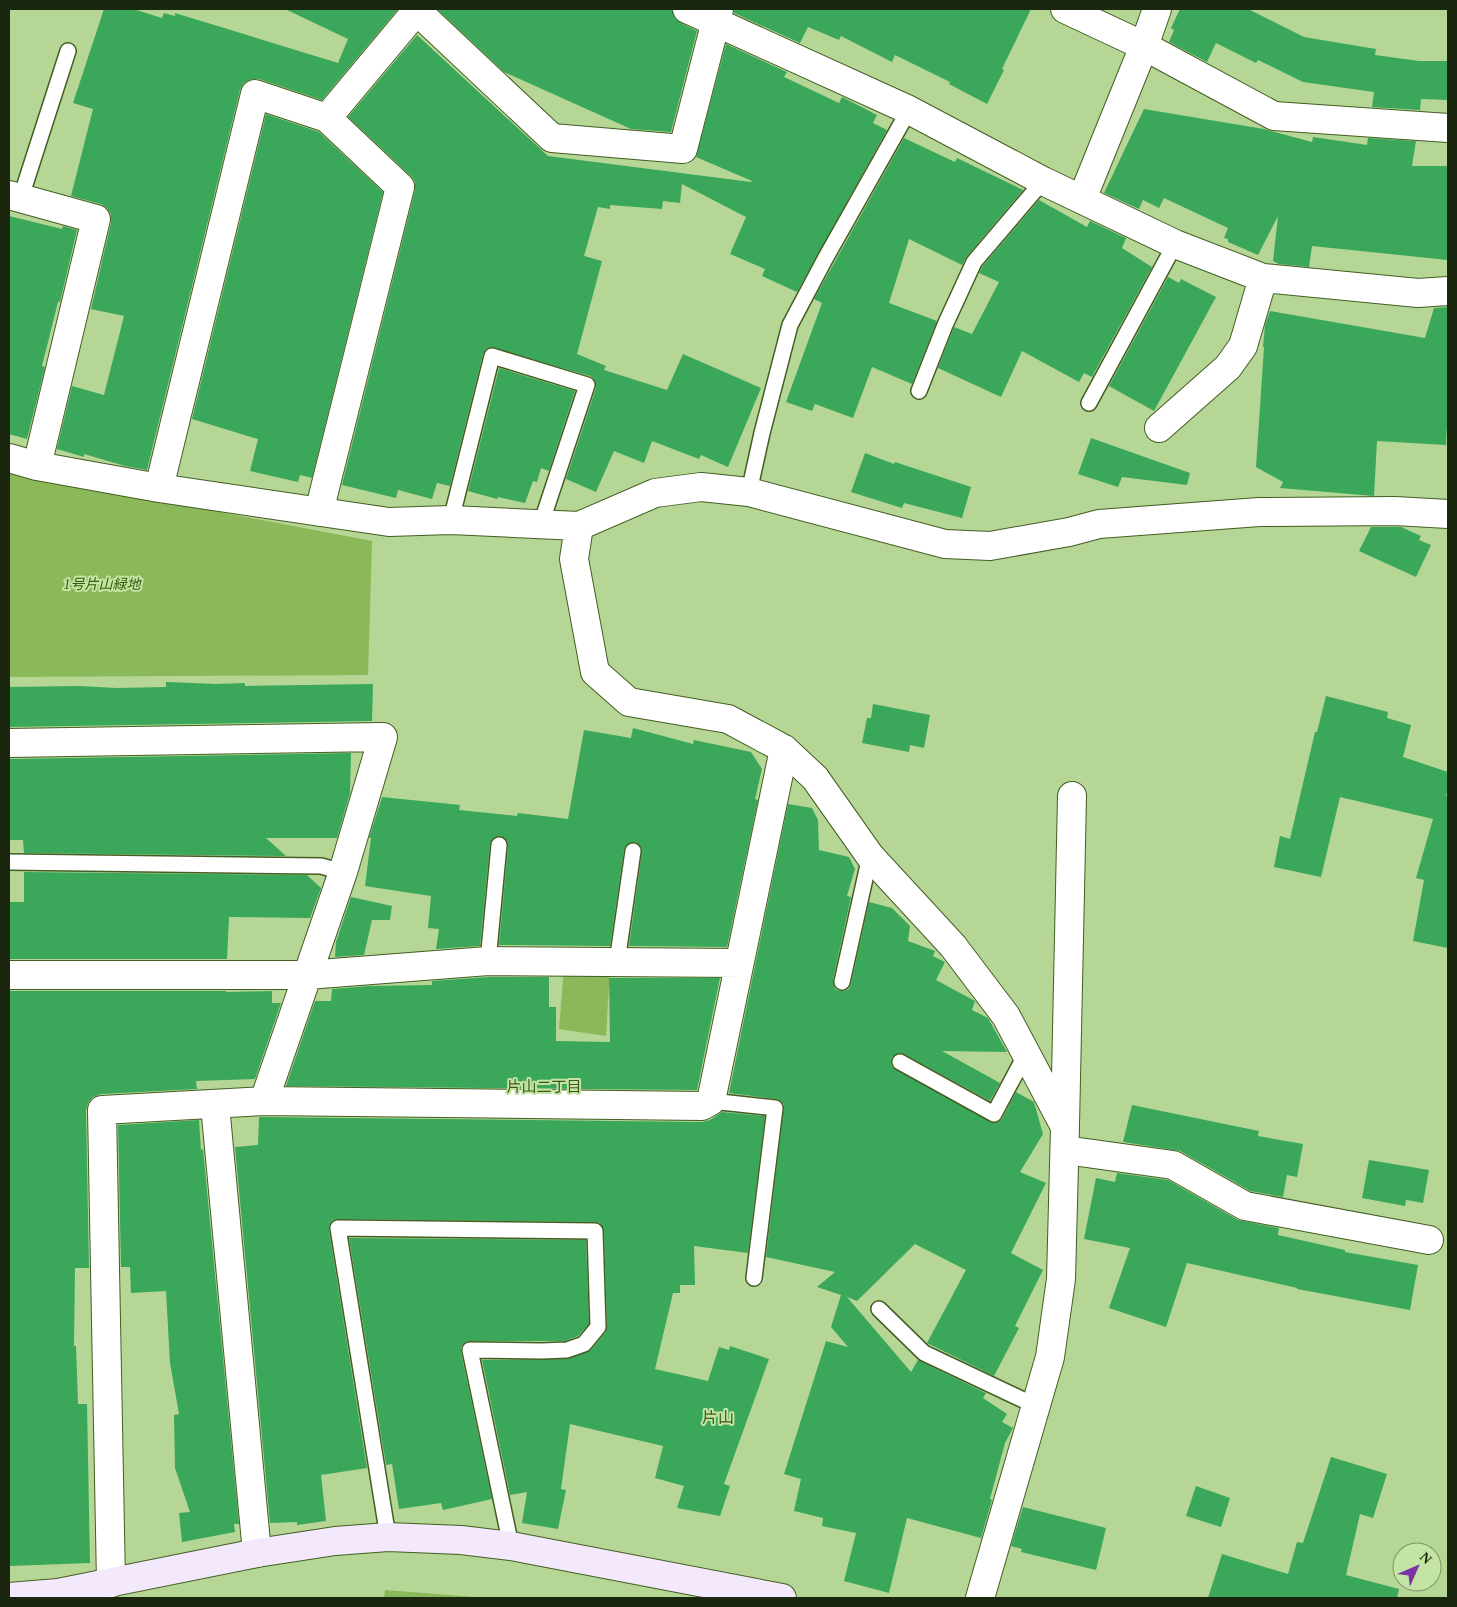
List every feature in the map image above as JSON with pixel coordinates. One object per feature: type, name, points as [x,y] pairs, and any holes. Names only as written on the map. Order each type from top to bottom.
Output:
[{"type":"street","points":[[688,9],[717,15],[909,110],[1043,181],[1175,244],[1263,278],[1418,293],[1448,291]]},
{"type":"street","points":[[1065,9],[1144,46],[1274,116],[1448,128]]},
{"type":"street","points":[[1082,199],[1157,9]]},
{"type":"street","points":[[327,118],[418,10],[552,138],[683,149],[717,15]]},
{"type":"street","points":[[159,488],[255,94],[327,118],[400,188],[319,512]]},
{"type":"street","points":[[15,196],[96,219],[37,466]]},
{"type":"street","points":[[1159,428],[1228,368],[1243,346],[1263,278]]},
{"type":"street","points":[[9,458],[37,466],[159,488],[389,522],[451,520],[579,526],[655,493],[701,487],[749,492],[945,544],[990,546],[1069,532],[1099,524],[1249,513],[1395,511],[1448,514]]},
{"type":"street","points":[[579,526],[574,559],[595,672],[629,702],[728,719],[784,748],[815,778],[870,856],[954,946],[1006,1016],[1027,1052],[1065,1139]]},
{"type":"street","points":[[9,744],[383,737],[343,872],[264,1101]]},
{"type":"street","points":[[111,1583],[102,1110],[264,1101],[702,1106],[711,1101],[784,748]]},
{"type":"street","points":[[980,1598],[1050,1357],[1061,1279],[1072,796]]},
{"type":"street","points":[[9,975],[307,975],[488,961],[739,963]]},
{"type":"street","points":[[215,1105],[258,1553]]},
{"type":"street","points":[[1065,1139],[1173,1165],[1245,1206],[1429,1240]]},
{"type":"street","points":[[9,1597],[58,1593],[258,1553],[335,1541],[388,1537],[460,1540],[511,1546],[782,1598]]},
{"type":"lane","points":[[15,196],[68,51]]},
{"type":"lane","points":[[749,492],[762,433],[790,326],[825,259],[909,110]]},
{"type":"lane","points":[[919,391],[945,325],[974,262],[1043,181]]},
{"type":"lane","points":[[1089,403],[1175,244]]},
{"type":"lane","points":[[451,520],[492,356],[587,385],[541,524]]},
{"type":"lane","points":[[488,961],[499,845]]},
{"type":"lane","points":[[616,962],[633,850]]},
{"type":"lane","points":[[842,982],[870,856]]},
{"type":"lane","points":[[9,862],[321,866],[343,872]]},
{"type":"lane","points":[[900,1062],[994,1114],[1027,1052]]},
{"type":"lane","points":[[711,1101],[775,1108],[754,1278]]},
{"type":"lane","points":[[388,1537],[338,1228],[595,1231],[598,1327],[584,1344],[567,1350],[470,1350],[511,1546]]},
{"type":"lane","points":[[879,1309],[924,1353],[1036,1406]]},
{"type":"green space","name":"1号片山緑地","points":[[9,472],[372,541],[368,675],[9,677]]},
{"type":"green space","points":[[564,968],[610,968],[606,1036],[559,1029]]},
{"type":"green space","points":[[385,1590],[474,1597],[474,1598],[384,1598]]},
{"type":"building","points":[[104,9],[133,9],[162,18],[164,13],[175,16],[175,13],[338,63],[348,39],[285,9],[398,9],[322,100],[259,79],[252,79],[244,83],[240,90],[147,470],[125,466],[84,454],[84,457],[57,449],[72,386],[104,395],[124,316],[91,309],[111,223],[111,214],[101,204],[71,196],[93,109],[73,103]]},
{"type":"building","points":[[437,9],[672,9],[675,18],[697,31],[671,132],[631,129],[504,72]]},
{"type":"building","points":[[734,9],[1031,9],[987,104],[949,84],[950,82],[895,55],[892,62],[841,36],[839,40],[808,27],[800,43],[734,13]]},
{"type":"building","points":[[1180,9],[1248,9],[1304,37],[1376,49],[1375,55],[1419,61],[1448,61],[1448,100],[1421,99],[1420,110],[1372,107],[1374,92],[1303,82],[1258,60],[1256,63],[1216,43],[1207,62],[1169,42],[1174,30],[1171,28]]},
{"type":"building","points":[[417,35],[548,156],[751,182],[696,157],[726,44],[787,72],[784,77],[839,103],[842,97],[877,115],[873,123],[887,130],[797,292],[762,276],[765,269],[730,254],[746,217],[682,184],[680,203],[663,201],[662,209],[610,205],[610,209],[598,207],[584,256],[602,261],[577,354],[606,366],[604,370],[667,390],[683,354],[761,388],[728,467],[701,455],[699,459],[652,441],[644,463],[614,451],[596,492],[566,479],[596,388],[594,379],[590,376],[490,347],[483,354],[450,486],[437,483],[432,499],[398,490],[396,498],[342,485],[415,190],[415,182],[411,176],[348,117]]},
{"type":"building","points":[[1144,109],[1264,129],[1312,142],[1313,137],[1367,145],[1368,138],[1416,141],[1412,166],[1448,166],[1448,260],[1312,246],[1309,267],[1279,264],[1273,261],[1278,216],[1258,255],[1228,242],[1228,239],[1224,238],[1228,228],[1164,198],[1159,208],[1143,200],[1139,209],[1104,193]]},
{"type":"building","points":[[266,114],[319,132],[383,192],[312,478],[300,475],[298,482],[250,471],[258,439],[192,419]]},
{"type":"building","points":[[904,138],[955,162],[957,158],[1023,190],[967,256],[962,265],[909,239],[889,303],[937,321],[912,384],[872,367],[853,418],[815,404],[812,411],[786,402],[822,303],[814,299]]},
{"type":"building","points":[[1039,200],[1087,227],[1090,221],[1126,238],[1122,248],[1152,267],[1092,377],[1084,373],[1079,382],[1022,351],[1001,397],[938,368],[954,327],[972,334],[999,282],[979,273],[982,267]]},
{"type":"building","points":[[9,216],[62,229],[63,226],[77,230],[42,366],[45,367],[27,439],[9,434]]},
{"type":"building","points":[[1168,277],[1179,283],[1181,279],[1216,297],[1154,411],[1109,386]]},
{"type":"building","points":[[1448,307],[1446,445],[1377,441],[1374,496],[1280,488],[1283,482],[1256,467],[1263,347],[1265,325],[1270,311],[1425,338],[1434,308]]},
{"type":"building","points":[[499,368],[575,391],[549,471],[541,468],[537,482],[533,481],[525,503],[498,497],[497,499],[468,491]]},
{"type":"building","points":[[1091,438],[1190,473],[1187,485],[1122,477],[1118,487],[1078,474]]},
{"type":"building","points":[[865,453],[894,464],[895,462],[971,487],[962,518],[904,503],[902,508],[851,492]]},
{"type":"building","points":[[1371,527],[1401,527],[1421,536],[1419,540],[1431,545],[1416,577],[1359,551]]},
{"type":"building","points":[[166,682],[245,683],[245,686],[373,684],[372,721],[9,727],[9,687],[166,687]]},
{"type":"building","points":[[1326,696],[1388,712],[1387,718],[1411,725],[1403,757],[1448,772],[1446,796],[1448,797],[1448,948],[1413,941],[1424,880],[1416,878],[1433,819],[1340,797],[1321,877],[1274,867],[1280,836],[1290,839],[1315,732],[1317,732]]},
{"type":"building","points":[[873,704],[930,715],[924,748],[910,745],[909,752],[862,743],[867,718],[871,718]]},
{"type":"building","points":[[633,728],[693,744],[694,740],[751,752],[762,769],[755,799],[758,800],[727,947],[629,946],[642,852],[641,847],[635,842],[629,843],[624,850],[610,946],[499,945],[508,846],[507,841],[500,836],[495,837],[490,844],[480,946],[436,949],[439,929],[428,928],[431,896],[365,886],[371,838],[369,838],[382,797],[460,805],[459,810],[517,816],[518,813],[568,819],[584,730],[631,738]]},
{"type":"building","points":[[351,753],[350,793],[337,838],[266,838],[286,856],[24,853],[23,840],[9,840],[9,759]]},
{"type":"building","points":[[788,804],[812,808],[818,820],[819,850],[849,857],[855,869],[847,896],[851,897],[833,980],[835,989],[844,991],[849,989],[851,984],[869,902],[892,908],[910,926],[908,941],[935,951],[933,956],[945,962],[936,980],[975,1001],[972,1010],[988,1018],[1007,1052],[942,1051],[1000,1083],[990,1101],[904,1054],[899,1053],[892,1057],[892,1067],[994,1123],[1002,1119],[1016,1092],[1034,1102],[1043,1134],[1020,1172],[1046,1183],[1011,1253],[1043,1270],[1015,1326],[1019,1328],[994,1376],[927,1343],[966,1270],[915,1244],[857,1301],[847,1297],[911,1372],[918,1360],[986,1393],[983,1398],[1007,1414],[1002,1422],[1013,1428],[1005,1443],[981,1538],[907,1518],[889,1593],[844,1581],[856,1533],[822,1526],[823,1518],[794,1511],[801,1479],[784,1474],[826,1341],[848,1347],[831,1327],[841,1295],[817,1287],[835,1272],[766,1257],[784,1105],[776,1099],[729,1093]]},
{"type":"building","points":[[24,872],[307,875],[321,888],[310,918],[229,917],[227,959],[9,959],[9,902],[24,902]]},
{"type":"building","points":[[351,897],[392,906],[390,920],[372,920],[364,955],[335,957],[336,942]]},
{"type":"building","points":[[489,977],[549,977],[549,1007],[556,1007],[556,1041],[610,1042],[609,978],[720,978],[697,1090],[286,1086],[315,1001],[331,1001],[332,989],[369,986],[432,985],[432,981]]},
{"type":"building","points":[[9,991],[272,991],[272,1003],[281,1003],[255,1079],[196,1081],[197,1089],[101,1094],[93,1097],[88,1103],[86,1110],[89,1268],[75,1268],[74,1346],[76,1346],[78,1404],[87,1404],[90,1563],[9,1566]]},
{"type":"building","points":[[1132,1105],[1259,1131],[1258,1136],[1303,1144],[1297,1177],[1287,1175],[1283,1197],[1250,1191],[1180,1151],[1123,1142]]},
{"type":"building","points":[[722,1112],[765,1116],[748,1253],[694,1246],[695,1285],[680,1285],[680,1293],[673,1293],[655,1369],[708,1381],[719,1347],[729,1350],[730,1346],[769,1359],[724,1484],[730,1486],[720,1516],[677,1508],[684,1486],[655,1478],[663,1446],[570,1424],[561,1489],[566,1490],[558,1529],[522,1523],[527,1492],[510,1495],[482,1360],[567,1359],[591,1350],[605,1333],[607,1327],[604,1231],[600,1223],[338,1219],[333,1220],[329,1230],[367,1468],[321,1475],[326,1521],[297,1525],[297,1522],[270,1523],[235,1147],[258,1145],[259,1117],[702,1122],[710,1120]]},
{"type":"building","points":[[199,1120],[239,1524],[234,1524],[235,1532],[182,1542],[179,1513],[190,1512],[175,1468],[174,1415],[179,1414],[170,1363],[166,1291],[131,1293],[130,1267],[121,1267],[118,1125]]},
{"type":"building","points":[[1369,1160],[1429,1170],[1423,1203],[1406,1200],[1405,1206],[1362,1198]]},
{"type":"building","points":[[1117,1173],[1168,1180],[1238,1220],[1279,1228],[1278,1235],[1345,1250],[1345,1252],[1418,1265],[1410,1310],[1297,1289],[1187,1263],[1166,1327],[1109,1308],[1130,1248],[1084,1239],[1096,1178],[1115,1182]]},
{"type":"building","points":[[349,1238],[586,1240],[589,1324],[578,1336],[565,1341],[470,1341],[464,1343],[461,1347],[492,1499],[443,1510],[441,1503],[399,1509],[392,1464],[386,1465]]},
{"type":"building","points":[[1331,1457],[1387,1474],[1373,1518],[1360,1514],[1346,1575],[1392,1587],[1392,1592],[1398,1592],[1397,1598],[1208,1598],[1222,1554],[1288,1574],[1297,1542],[1303,1543]]},
{"type":"building","points":[[1196,1486],[1230,1498],[1221,1527],[1186,1516]]},
{"type":"building","points":[[1023,1507],[1106,1528],[1096,1570],[1021,1552],[1022,1549],[1011,1546]]},
{"type":"district","name":"片山二丁目","points":[[544,1087]]},
{"type":"district","name":"片山","points":[[718,1417]]}]
